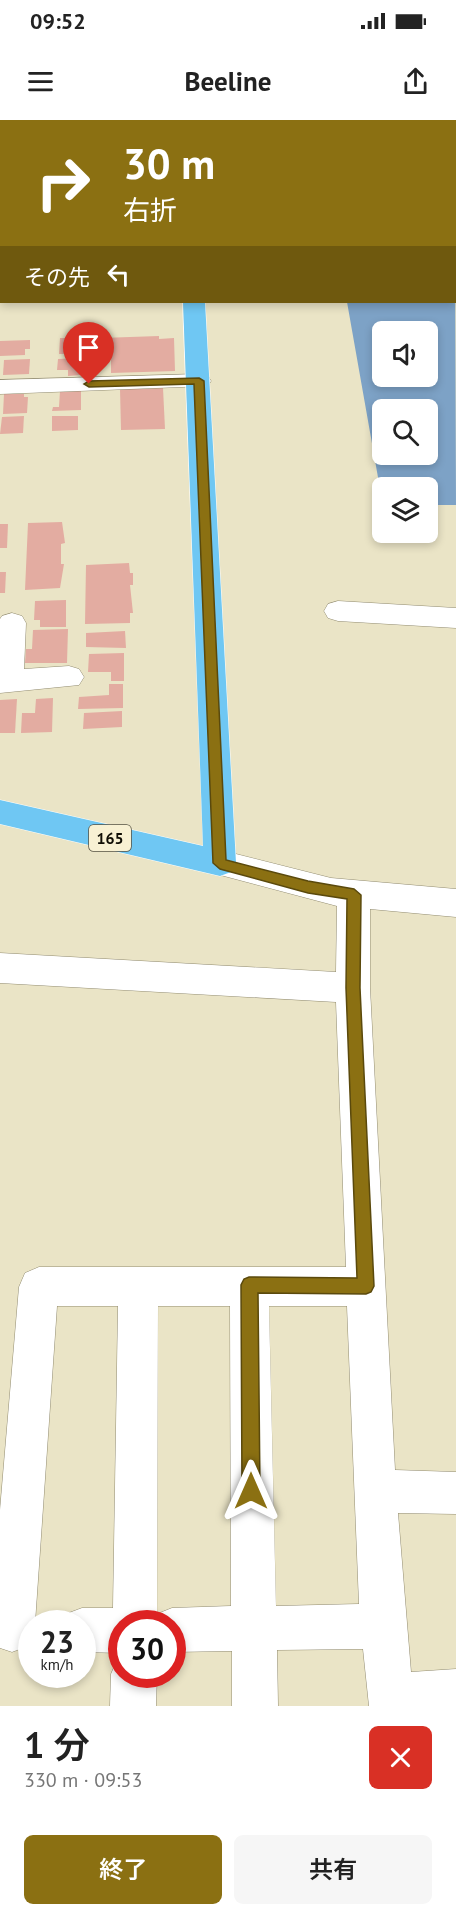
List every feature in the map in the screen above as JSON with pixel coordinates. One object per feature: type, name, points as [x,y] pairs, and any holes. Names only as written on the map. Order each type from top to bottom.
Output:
[{"type":"highway","points":[[194,303],[220,863]]},
{"type":"highway","name":"165","points":[[0,812],[220,863]]},
{"type":"street","points":[[0,387],[199,381]]},
{"type":"street","points":[[338,611],[456,618]]},
{"type":"street","points":[[12,623],[4,681],[69,677]]},
{"type":"street","points":[[220,863],[308,887],[354,895],[456,903]]},
{"type":"street","points":[[354,895],[353,988],[375,1491],[383,1626],[391,1701],[456,1692]]},
{"type":"street","points":[[0,968],[353,988]]},
{"type":"street","points":[[249,1285],[252,1629],[255,1706]]},
{"type":"street","points":[[135,1610],[138,1286]]},
{"type":"street","points":[[14,1630],[39,1287],[366,1286]]},
{"type":"street","points":[[375,1491],[456,1492]]},
{"type":"street","points":[[186,1630],[383,1626]]},
{"type":"street","points":[[133,1706],[134,1688]]},
{"type":"water","points":[[347,303],[455,303],[456,505],[438,505],[438,477],[378,477],[376,465],[438,465],[438,399],[372,399],[372,443]]},
{"type":"building","points":[[159,336],[159,339],[174,338],[175,371],[111,373],[111,348],[101,349],[101,338]]},
{"type":"building","points":[[60,338],[81,338],[81,354],[59,354]]},
{"type":"building","points":[[30,340],[30,349],[25,349],[25,355],[0,356],[0,341]]},
{"type":"building","points":[[81,358],[81,375],[68,376],[68,370],[57,370],[58,359]]},
{"type":"building","points":[[30,359],[29,374],[3,375],[4,360]]},
{"type":"building","points":[[163,388],[165,429],[121,430],[120,389]]},
{"type":"building","points":[[60,391],[81,391],[81,410],[52,411],[53,407],[59,407]]},
{"type":"building","points":[[4,394],[24,394],[24,397],[28,397],[27,413],[3,414]]},
{"type":"building","points":[[24,416],[23,433],[0,434],[2,417]]},
{"type":"building","points":[[52,416],[78,416],[78,430],[52,431]]},
{"type":"building","points":[[62,522],[65,543],[61,544],[61,564],[64,564],[60,588],[25,590],[28,523]]},
{"type":"building","points":[[0,524],[8,524],[7,548],[0,548]]},
{"type":"building","points":[[129,563],[130,573],[133,573],[133,585],[130,585],[133,613],[130,613],[130,623],[85,624],[86,565]]},
{"type":"building","points":[[0,572],[6,572],[5,593],[0,593]]},
{"type":"building","points":[[66,600],[66,627],[40,627],[40,620],[34,620],[35,601]]},
{"type":"building","points":[[68,629],[67,663],[25,663],[26,649],[32,649],[33,630]]},
{"type":"building","points":[[125,631],[126,648],[86,647],[86,633]]},
{"type":"building","points":[[124,653],[124,681],[111,681],[111,672],[88,672],[89,654]]},
{"type":"building","points":[[109,684],[123,684],[123,708],[78,709],[79,697],[109,695]]},
{"type":"building","points":[[53,698],[52,732],[21,733],[22,713],[35,713],[36,699]]},
{"type":"building","points":[[17,699],[15,733],[0,733],[0,700]]},
{"type":"building","points":[[122,711],[122,727],[83,729],[84,713]]},
{"type":"route","points":[[89,384],[199,381],[220,863],[308,887],[354,895],[353,988],[366,1286],[249,1285],[251,1491]]}]
